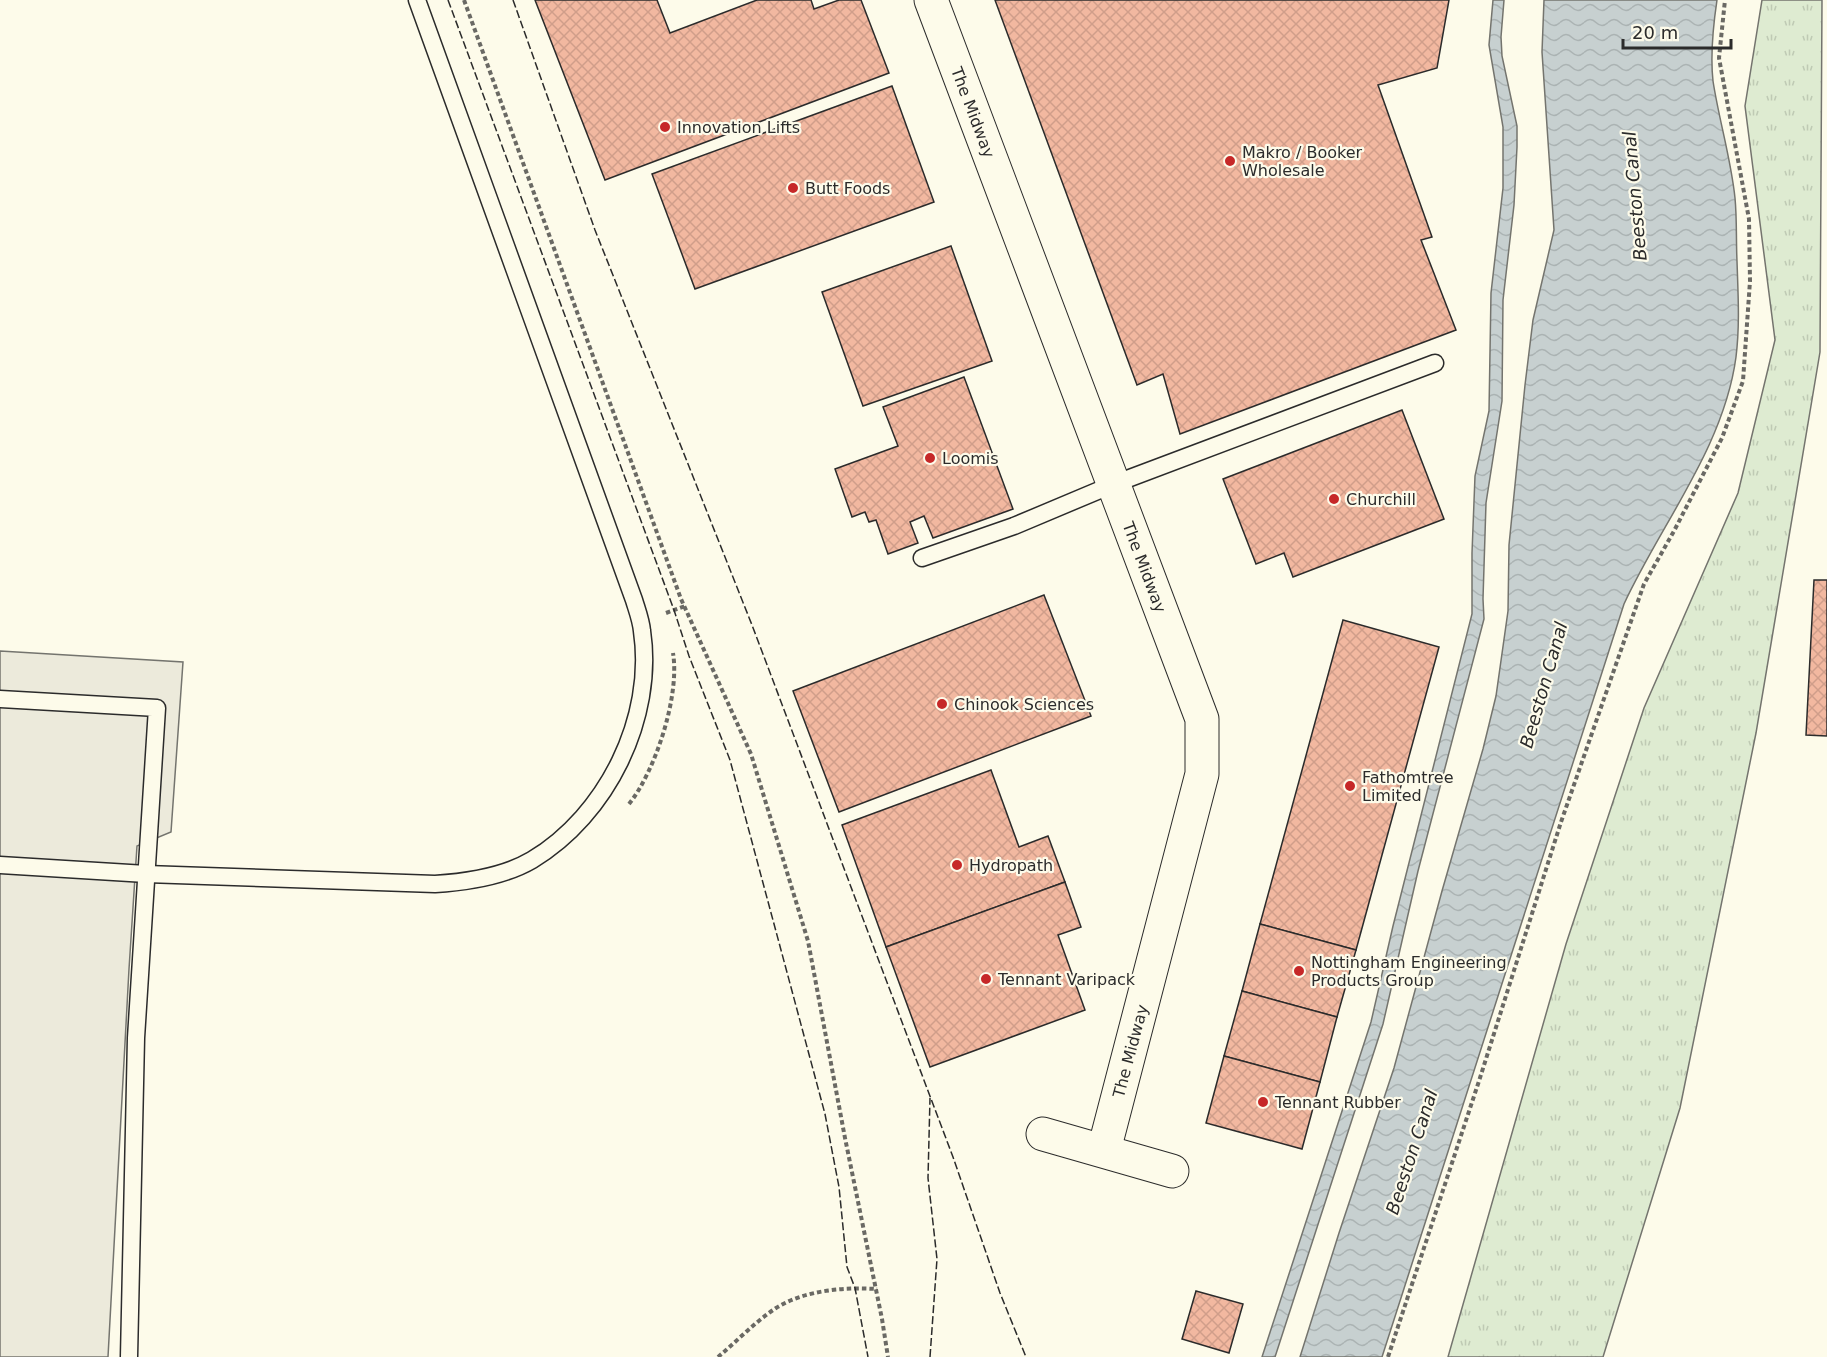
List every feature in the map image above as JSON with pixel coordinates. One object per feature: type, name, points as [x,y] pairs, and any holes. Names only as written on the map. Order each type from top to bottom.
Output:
[{"type":"street","name":"The Midway","points":[[932,0],[1202,719],[1202,774],[1104,1150]]},
{"type":"street","points":[[1042,1134],[1172,1171]]},
{"type":"lane","points":[[0,865],[146,874],[457,883],[496,875],[530,861],[558,841],[582,820],[604,789],[623,755],[635,723],[642,693],[644,665],[642,630],[634,600],[417,0]]},
{"type":"lane","points":[[922,558],[1014,526],[1114,484],[1435,363]]},
{"type":"lane","points":[[0,699],[157,708],[136,1038],[129,1357]]},
{"type":"path","points":[[464,0],[681,599],[751,754],[808,941],[877,1290],[888,1357]]},
{"type":"path","points":[[1388,1357],[1561,822],[1644,584],[1722,438],[1743,381],[1750,281],[1749,219],[1719,58],[1725,0]]},
{"type":"path","points":[[667,624],[665,613],[685,606]]},
{"type":"path","points":[[627,806],[635,797],[652,764],[664,729],[673,688],[672,646]]},
{"type":"path","points":[[718,1357],[776,1308],[789,1302],[819,1292],[855,1288],[877,1290]]},
{"type":"green space","points":[[1762,0],[1822,0],[1820,352],[1756,733],[1680,1108],[1603,1357],[1448,1357],[1566,944],[1644,708],[1738,493],[1775,340],[1745,106]]},
{"type":"shaded area","points":[[0,651],[183,662],[171,832],[137,846],[108,1357],[0,1357]]},
{"type":"water","points":[[1493,0],[1504,0],[1502,56],[1517,126],[1517,147],[1514,205],[1503,300],[1502,401],[1486,503],[1484,619],[1418,871],[1383,1024],[1275,1357],[1262,1357],[1371,1022],[1472,614],[1475,476],[1489,411],[1491,293],[1503,188],[1503,127],[1489,45]]},
{"type":"water","name":"Beeston Canal","points":[[1544,0],[1717,0],[1712,40],[1712,71],[1735,198],[1738,309],[1736,357],[1719,422],[1705,454],[1624,604],[1382,1357],[1300,1357],[1394,1068],[1496,696],[1508,611],[1509,545],[1533,320],[1554,230],[1542,52]]},
{"type":"building","name":"Innovation Lifts","points":[[535,0],[657,0],[670,33],[757,0],[811,0],[814,9],[839,0],[861,0],[889,73],[605,180]]},
{"type":"building","name":"Makro / Booker Wholesale","points":[[995,0],[1449,0],[1437,68],[1378,85],[1432,237],[1421,240],[1456,330],[1180,434],[1163,374],[1137,385]]},
{"type":"building","name":"Butt Foods","points":[[892,86],[934,202],[695,289],[652,174]]},
{"type":"building","points":[[951,246],[992,361],[863,406],[822,292]]},
{"type":"building","name":"Loomis","points":[[964,377],[1013,509],[933,538],[924,516],[910,522],[918,543],[888,554],[876,520],[869,522],[865,512],[852,517],[835,469],[898,446],[883,407]]},
{"type":"building","name":"Churchill","points":[[1402,410],[1444,519],[1293,577],[1284,553],[1256,564],[1223,479]]},
{"type":"building","points":[[1814,580],[1827,580],[1827,736],[1806,735]]},
{"type":"building","name":"Chinook Sciences","points":[[1044,595],[1091,716],[839,812],[793,691]]},
{"type":"building","name":"Fathomtree Limited","points":[[1343,620],[1439,647],[1356,950],[1260,924]]},
{"type":"building","name":"Hydropath","points":[[991,770],[1019,847],[1048,836],[1065,882],[886,947],[842,825]]},
{"type":"building","name":"Tennant Varipack","points":[[1065,882],[1081,927],[1058,935],[1085,1010],[930,1067],[886,947]]},
{"type":"building","name":"Nottingham Engineering Products Group","points":[[1260,924],[1356,950],[1337,1017],[1242,991]]},
{"type":"building","points":[[1242,991],[1337,1017],[1320,1082],[1224,1056]]},
{"type":"building","name":"Tennant Rubber","points":[[1224,1056],[1320,1082],[1302,1149],[1206,1123]]},
{"type":"building","points":[[1196,1291],[1243,1304],[1229,1353],[1182,1339]]},
{"type":"fence","points":[[448,0],[689,656],[730,760],[825,1114],[839,1187],[847,1267],[855,1288],[868,1357]]},
{"type":"fence","points":[[513,0],[595,230],[752,625],[953,1157],[1000,1293],[1026,1357]]},
{"type":"fence","points":[[930,1098],[928,1178],[937,1259],[930,1357]]},
{"type":"place","name":"Innovation Lifts","points":[[665,127]]},
{"type":"place","name":"Makro / Booker Wholesale","points":[[1230,161]]},
{"type":"place","name":"Butt Foods","points":[[793,188]]},
{"type":"place","name":"Loomis","points":[[930,458]]},
{"type":"place","name":"Churchill","points":[[1334,499]]},
{"type":"place","name":"Chinook Sciences","points":[[942,704]]},
{"type":"place","name":"Fathomtree Limited","points":[[1350,786]]},
{"type":"place","name":"Hydropath","points":[[957,865]]},
{"type":"place","name":"Nottingham Engineering Products Group","points":[[1299,971]]},
{"type":"place","name":"Tennant Varipack","points":[[986,979]]},
{"type":"place","name":"Tennant Rubber","points":[[1263,1102]]}]
